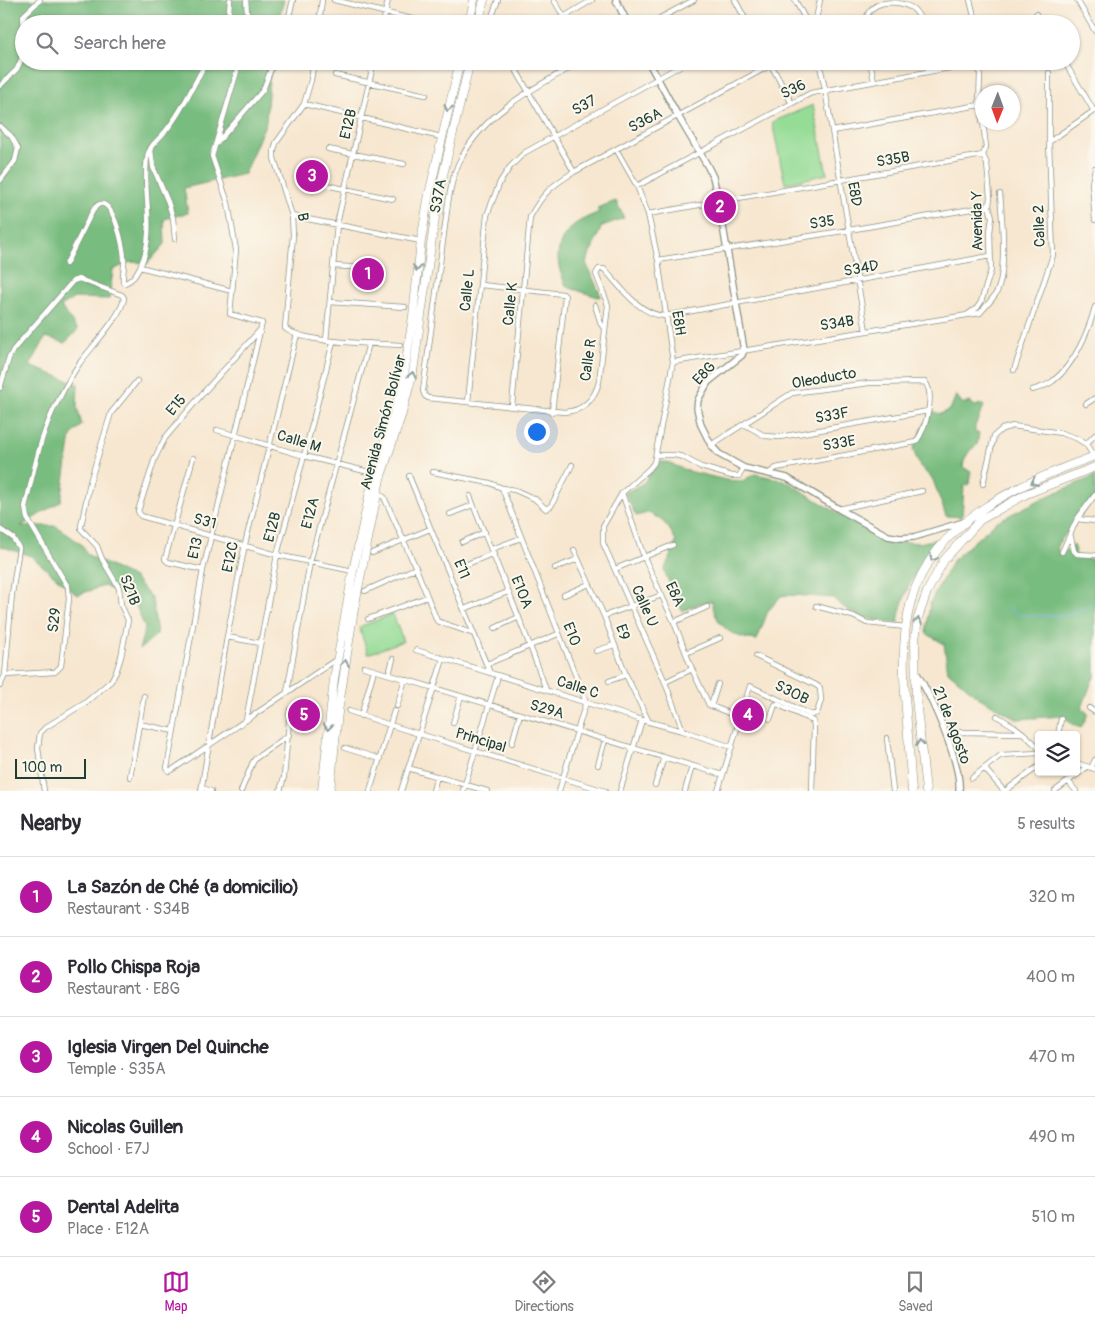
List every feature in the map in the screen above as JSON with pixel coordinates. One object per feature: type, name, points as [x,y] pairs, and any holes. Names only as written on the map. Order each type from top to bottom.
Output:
[{"type":"main road","points":[[471,15],[474,0]]},
{"type":"main road","points":[[480,15],[484,0]]},
{"type":"main road","name":"Avenida Simón Bolívar","points":[[322,791],[334,679],[353,572],[374,474],[397,404],[404,375],[429,194],[458,70]]},
{"type":"main road","name":"Avenida Simón Bolívar","points":[[330,791],[338,712],[354,609],[377,493],[413,372],[438,196],[468,70]]},
{"type":"main road","points":[[912,791],[904,676],[907,627],[911,601],[918,583],[935,554],[949,536],[964,522],[1018,488],[1094,456]]},
{"type":"main road","points":[[926,791],[918,719],[915,640],[918,618],[927,592],[944,560],[980,520],[1026,494],[1095,468]]},
{"type":"main road","points":[[1060,470],[1064,480]]},
{"type":"street","points":[[24,15],[40,0]]},
{"type":"street","points":[[228,15],[230,0]]},
{"type":"street","points":[[246,0],[247,15]]},
{"type":"street","points":[[289,15],[293,0]]},
{"type":"street","points":[[320,15],[322,0]]},
{"type":"street","points":[[334,0],[394,15]]},
{"type":"street","points":[[385,13],[388,0]]},
{"type":"street","points":[[493,15],[498,2],[505,0]]},
{"type":"street","points":[[554,0],[563,15]]},
{"type":"street","points":[[567,15],[592,0]]},
{"type":"street","points":[[616,0],[624,15]]},
{"type":"street","points":[[666,15],[694,0]]},
{"type":"street","points":[[735,0],[743,15]]},
{"type":"street","points":[[795,0],[803,15]]},
{"type":"street","points":[[817,15],[820,0]]},
{"type":"street","points":[[867,15],[869,10],[880,2],[890,0],[901,2],[913,9],[917,15]]},
{"type":"street","points":[[970,0],[974,15]]},
{"type":"street","points":[[1077,0],[1095,30]]},
{"type":"street","points":[[0,86],[16,70]]},
{"type":"street","points":[[66,264],[92,212],[97,205],[101,204],[110,210],[123,243],[123,282],[132,280],[145,257],[148,244],[147,156],[150,148],[166,132],[202,70]]},
{"type":"street","points":[[237,70],[212,156],[228,203],[236,250],[230,314],[262,323],[261,329]]},
{"type":"street","points":[[216,143],[263,90],[271,70]]},
{"type":"street","name":"B","points":[[298,334],[284,328],[293,235],[292,216],[274,158],[274,151],[276,143],[304,104],[312,70]]},
{"type":"street","name":"E12B","points":[[326,341],[337,224],[372,70]]},
{"type":"street","points":[[516,70],[574,172]]},
{"type":"street","name":"S37A","points":[[424,396],[447,211],[454,176],[463,155],[478,133],[500,111],[566,70]]},
{"type":"street","points":[[652,70],[712,177],[719,203],[744,350]]},
{"type":"street","name":"S37","points":[[500,182],[510,167],[524,153],[673,70]]},
{"type":"street","name":"S36A","points":[[537,205],[553,185],[574,172],[758,70]]},
{"type":"street","points":[[774,70],[791,102]]},
{"type":"street","name":"E8D","points":[[821,70],[866,331]]},
{"type":"street","points":[[872,70],[874,81]]},
{"type":"street","name":"S36","points":[[637,186],[791,102],[812,93],[933,70]]},
{"type":"street","name":"Avenida Y","points":[[979,70],[980,85]]},
{"type":"street","points":[[1049,142],[1094,110],[1070,70]]},
{"type":"street","name":"Calle 2","points":[[1014,370],[1053,255],[1049,142],[1049,73]]},
{"type":"street","points":[[335,76],[426,95]]},
{"type":"street","points":[[304,104],[441,137]]},
{"type":"street","points":[[832,131],[975,106]]},
{"type":"street","points":[[0,126],[11,136],[18,148],[15,161],[0,181]]},
{"type":"street","name":"Avenida Y","points":[[968,314],[977,308],[981,302],[991,270],[992,218],[989,206],[987,164],[983,155],[986,142],[984,130]]},
{"type":"street","points":[[150,148],[154,167],[173,218],[175,239]]},
{"type":"street","points":[[328,149],[404,164]]},
{"type":"street","name":"E8H","points":[[616,149],[637,186],[648,214],[658,260],[673,362],[654,463],[622,493]]},
{"type":"street","name":"S35B","points":[[648,214],[983,155]]},
{"type":"street","points":[[1095,168],[1092,183],[1095,220]]},
{"type":"street","points":[[306,182],[393,198]]},
{"type":"street","name":"Calle L","points":[[468,402],[487,214],[500,182]]},
{"type":"street","name":"S34B","points":[[673,362],[980,313],[996,294],[1000,283],[1004,247],[1000,194]]},
{"type":"street","name":"Calle K","points":[[512,406],[530,217],[537,205]]},
{"type":"street","name":"S35","points":[[658,260],[989,206]]},
{"type":"street","points":[[292,216],[421,241]]},
{"type":"street","name":"S34D","points":[[665,316],[990,256]]},
{"type":"street","points":[[334,266],[380,269]]},
{"type":"street","points":[[140,267],[232,291]]},
{"type":"street","name":"Calle R","points":[[424,396],[552,412],[573,412],[587,403],[596,393],[599,382],[608,305],[596,274],[602,269],[648,312],[657,316],[665,316]]},
{"type":"street","name":"S29","points":[[0,388],[13,350],[73,281],[79,279],[122,295],[124,302],[77,366],[57,403],[48,424],[25,508],[27,518],[68,587],[69,594],[61,666],[55,672],[5,675]]},
{"type":"street","points":[[480,285],[563,294],[565,296],[552,412]]},
{"type":"street","points":[[330,302],[405,306]]},
{"type":"street","points":[[595,305],[605,330]]},
{"type":"street","points":[[1032,390],[1046,386],[1066,369],[1081,342],[1095,308]]},
{"type":"street","name":"E13","points":[[210,744],[172,770],[169,771],[167,768],[210,536],[261,329]]},
{"type":"street","name":"E15","points":[[139,514],[138,511],[155,458],[165,438],[261,329]]},
{"type":"street","points":[[298,334],[333,342],[400,346]]},
{"type":"street","name":"E12C","points":[[202,789],[226,637],[245,544],[298,334]]},
{"type":"street","name":"E12B","points":[[246,720],[277,555],[333,342]]},
{"type":"street","name":"E12A","points":[[287,692],[310,562],[369,343]]},
{"type":"street","name":"E8G","points":[[744,350],[742,355],[708,382],[698,400],[698,416],[711,445],[719,454],[744,468],[794,481],[839,510],[893,538],[914,536],[964,522]]},
{"type":"street","name":"S21B","points":[[44,791],[38,748],[40,733],[104,688],[116,672],[121,657],[128,620],[121,605],[119,588],[106,567],[97,546],[81,529],[81,526],[90,482],[111,413],[137,381]]},
{"type":"street","name":"Oleoducto","points":[[711,445],[792,394],[869,383],[925,382],[929,391],[928,410]]},
{"type":"street","points":[[1086,404],[1095,398]]},
{"type":"street","name":"S33F","points":[[744,424],[765,436],[780,437],[928,410]]},
{"type":"street","name":"S33E","points":[[769,473],[776,468],[916,442],[920,436],[928,410]]},
{"type":"street","points":[[983,484],[994,436],[1002,429],[1013,426],[1061,432],[1086,444],[1094,456]]},
{"type":"street","name":"Calle M","points":[[217,430],[304,456],[374,474]]},
{"type":"street","points":[[1086,444],[1095,435]]},
{"type":"street","points":[[656,455],[675,454],[701,467],[732,476],[739,476],[744,468]]},
{"type":"street","points":[[193,458],[166,561],[203,570]]},
{"type":"street","points":[[433,472],[490,483],[514,490],[535,499],[546,509],[549,509],[572,465]]},
{"type":"street","name":"E11","points":[[409,476],[490,673]]},
{"type":"street","name":"E10","points":[[502,488],[586,702]]},
{"type":"street","points":[[839,510],[922,491]]},
{"type":"street","points":[[377,493],[384,497],[416,568],[436,621],[474,634]]},
{"type":"street","name":"E8A","points":[[622,493],[644,557],[710,706]]},
{"type":"street","name":"Calle U","points":[[622,493],[603,526],[603,543],[665,682],[683,731]]},
{"type":"street","points":[[1062,552],[1077,519],[1095,495]]},
{"type":"street","name":"E10A","points":[[470,496],[508,592],[532,646],[546,690]]},
{"type":"street","points":[[450,514],[473,505]]},
{"type":"street","name":"S31","points":[[139,514],[174,526],[245,544],[277,555],[353,572]]},
{"type":"street","points":[[1077,519],[1095,521]]},
{"type":"street","points":[[0,528],[13,538],[19,548],[12,594],[5,675],[0,686]]},
{"type":"street","points":[[372,553],[430,529]]},
{"type":"street","points":[[462,542],[485,532]]},
{"type":"street","points":[[1070,532],[1076,554],[1095,555]]},
{"type":"street","points":[[465,565],[521,538]]},
{"type":"street","points":[[615,569],[673,544]]},
{"type":"street","name":"E9","points":[[574,550],[604,616],[626,675],[649,722]]},
{"type":"street","points":[[555,568],[578,559]]},
{"type":"street","points":[[365,591],[416,568]]},
{"type":"street","points":[[564,595],[589,584]]},
{"type":"street","points":[[464,609],[508,592]]},
{"type":"street","points":[[604,616],[662,595]]},
{"type":"street","points":[[368,619],[427,597]]},
{"type":"street","points":[[816,606],[853,616],[864,622],[907,627]]},
{"type":"street","points":[[674,622],[707,607]]},
{"type":"street","points":[[495,628],[519,617]]},
{"type":"street","points":[[487,664],[558,634]]},
{"type":"street","points":[[226,637],[260,643]]},
{"type":"street","points":[[686,653],[720,638]]},
{"type":"street","points":[[596,652],[614,645]]},
{"type":"street","name":"Calle C","points":[[416,650],[443,660],[732,747]]},
{"type":"street","name":"S30B","points":[[741,718],[750,686],[811,715],[817,713],[821,700],[820,688],[816,685],[756,656]]},
{"type":"street","points":[[210,744],[338,659]]},
{"type":"street","points":[[388,674],[393,659]]},
{"type":"street","points":[[401,791],[443,660]]},
{"type":"street","name":"S29A","points":[[364,667],[723,775]]},
{"type":"street","points":[[665,682],[692,669]]},
{"type":"street","points":[[361,716],[374,670]]},
{"type":"street","name":"21 de Agosto","points":[[915,670],[929,696],[946,736],[957,770],[959,791]]},
{"type":"street","points":[[609,681],[626,675]]},
{"type":"street","points":[[463,791],[498,676]]},
{"type":"street","points":[[397,706],[405,680]]},
{"type":"street","points":[[718,684],[710,706],[741,718],[718,791]]},
{"type":"street","points":[[130,777],[144,696]]},
{"type":"street","points":[[453,723],[461,696]]},
{"type":"street","points":[[559,791],[586,702]]},
{"type":"street","points":[[770,719],[777,704],[813,721],[812,791]]},
{"type":"street","points":[[1089,708],[1095,712]]},
{"type":"street","points":[[280,791],[284,777],[290,710]]},
{"type":"street","name":"Principal","points":[[349,710],[361,716],[420,735],[593,789],[606,791]]},
{"type":"street","points":[[370,791],[394,711]]},
{"type":"street","points":[[512,743],[520,714]]},
{"type":"street","points":[[997,716],[1015,727],[1035,744]]},
{"type":"street","points":[[1059,731],[1061,719]]},
{"type":"street","points":[[620,791],[642,720]]},
{"type":"street","points":[[139,724],[174,731]]},
{"type":"street","points":[[960,732],[1023,734]]},
{"type":"street","points":[[241,791],[256,758],[289,735]]},
{"type":"street","points":[[887,738],[893,791]]},
{"type":"street","points":[[598,765],[605,740]]},
{"type":"street","points":[[345,748],[380,759]]},
{"type":"street","points":[[972,778],[1001,755],[1035,753]]},
{"type":"street","points":[[655,785],[664,758]]},
{"type":"street","points":[[1055,791],[1091,768],[1095,760]]},
{"type":"street","points":[[685,791],[692,766]]},
{"type":"street","points":[[408,768],[487,791]]},
{"type":"street","points":[[985,769],[1004,791],[1035,769]]},
{"type":"street","points":[[434,791],[437,776]]},
{"type":"street","points":[[1068,781],[1076,791]]},
{"type":"street","points":[[202,789],[211,791]]},
{"type":"green space","points":[[0,0],[284,0],[280,15],[15,15],[15,70],[272,70],[269,79],[266,122],[244,174],[184,188],[188,213],[164,219],[165,244],[148,263],[130,262],[113,270],[109,299],[74,298],[61,307],[78,330],[65,343],[46,337],[30,366],[78,384],[77,407],[82,425],[71,436],[61,501],[21,526],[56,526],[81,544],[88,555],[134,578],[152,599],[157,634],[139,650],[145,628],[134,601],[104,586],[77,595],[31,556],[0,546]]},
{"type":"green space","points":[[813,105],[827,174],[785,184],[772,122]]},
{"type":"green space","points":[[616,201],[624,218],[602,226],[586,263],[601,296],[598,297],[567,287],[558,261],[558,253],[563,238],[575,224],[599,212],[597,208]]},
{"type":"green space","points":[[956,395],[963,404],[970,402],[975,406],[981,404],[984,406],[975,426],[975,433],[979,433],[977,445],[967,454],[963,467],[971,472],[969,484],[964,486],[962,517],[946,516],[933,480],[919,465],[913,449],[925,423],[928,423],[932,411],[940,414],[950,410]]},
{"type":"green space","points":[[660,462],[667,462],[688,471],[726,480],[742,481],[755,474],[784,480],[882,540],[919,543],[941,538],[926,557],[908,589],[898,623],[879,621],[855,614],[840,605],[833,598],[800,595],[781,596],[768,611],[757,640],[740,637],[721,624],[712,601],[698,604],[682,611],[664,571],[676,542],[674,537],[665,524],[653,515],[648,513],[636,516],[625,493],[643,483]]},
{"type":"green space","points":[[1095,476],[1095,497],[1057,545],[1059,556],[1074,544],[1076,556],[1095,560],[1095,678],[1082,707],[1088,714],[1081,728],[1073,725],[1063,716],[1017,719],[978,697],[948,671],[944,644],[926,633],[930,603],[953,560],[996,522],[1043,498]]},
{"type":"green space","points":[[393,614],[403,641],[368,654],[359,627]]},
{"type":"waterway","points":[[1011,606],[1010,610],[1021,615],[1062,616],[1095,605]]},
{"type":"place","name":"Iglesia Virgen Del Quinche","points":[[312,176]]},
{"type":"place","name":"Pollo Chispa Roja","points":[[720,207]]},
{"type":"place","name":"La Sazón de Ché (a domicilio)","points":[[368,274]]},
{"type":"place","name":"Dental Adelita","points":[[304,715]]},
{"type":"place","name":"Nicolas Guillen","points":[[748,715]]}]
